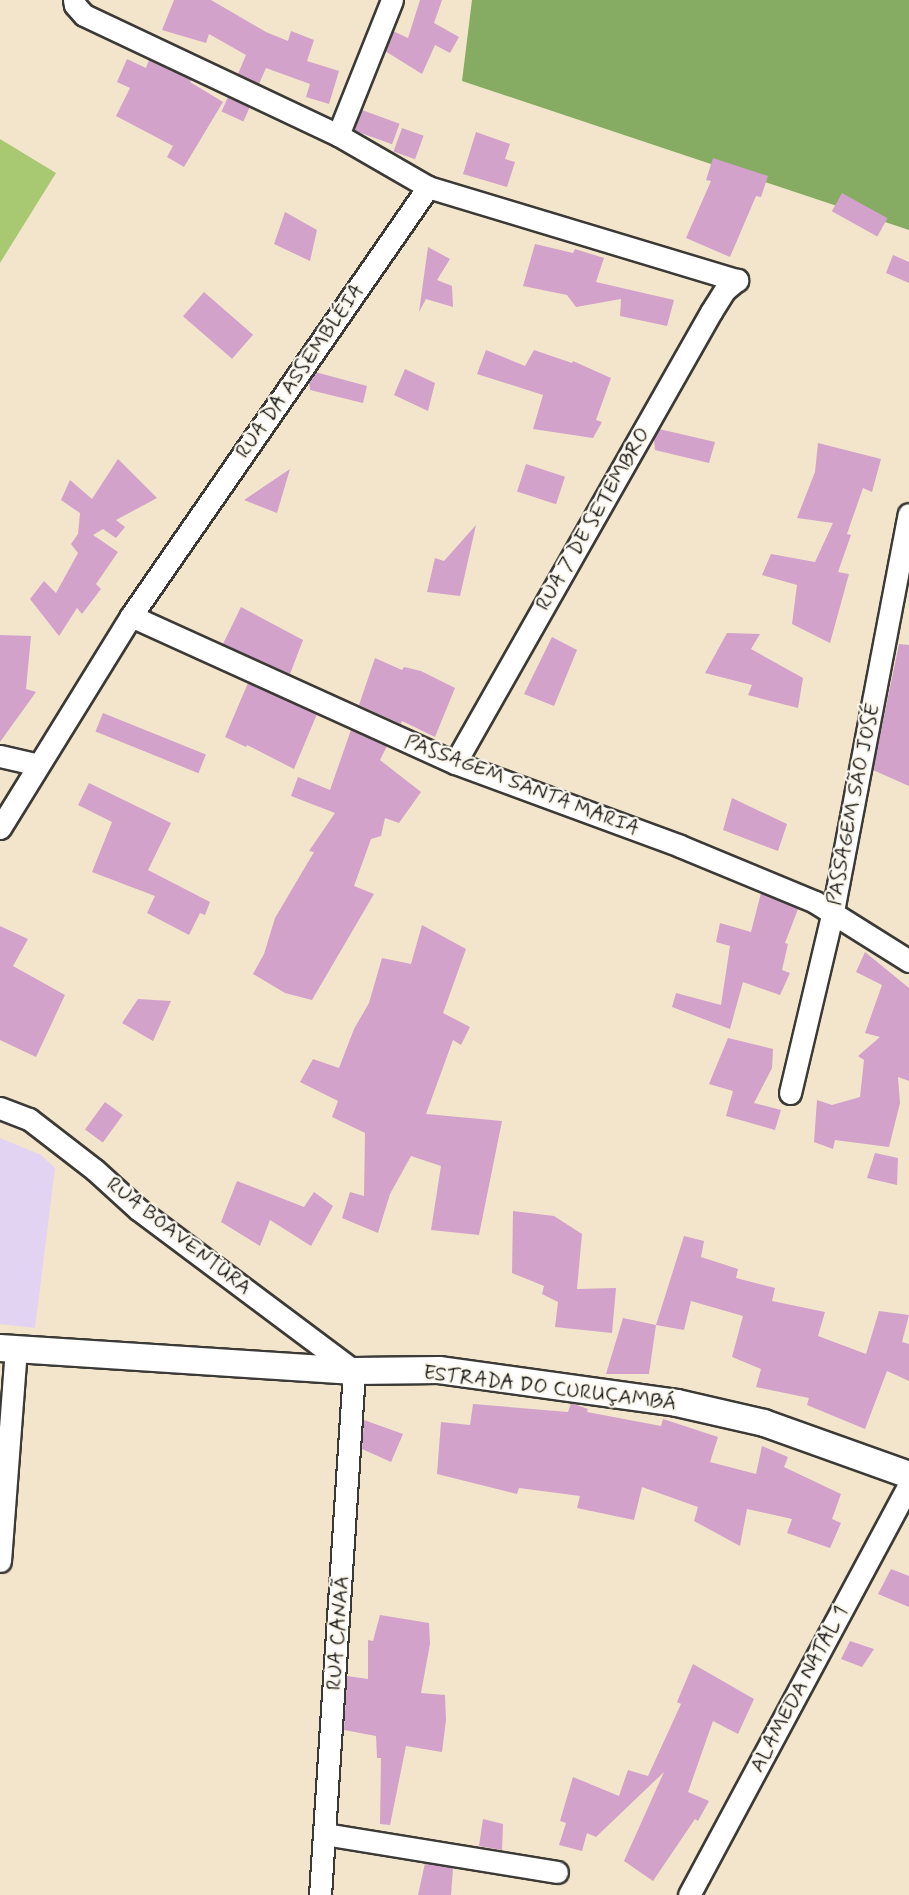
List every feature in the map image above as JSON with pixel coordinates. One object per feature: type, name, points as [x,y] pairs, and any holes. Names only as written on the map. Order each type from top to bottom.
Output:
[{"type":"street","points":[[74,0],[75,5],[84,15],[338,135],[428,187]]},
{"type":"street","points":[[338,135],[392,0]]},
{"type":"street","name":"RUA 7 DE SETEMBRO","points":[[428,187],[737,280],[726,290],[711,312],[455,763]]},
{"type":"street","name":"RUA DA ASSEMBLÉIA","points":[[0,828],[131,616],[428,187]]},
{"type":"street","name":"PASSAGEM SÃO JOSÉ","points":[[790,1093],[833,911],[909,514]]},
{"type":"street","name":"PASSAGEM SANTA MARIA","points":[[131,616],[455,763],[680,846],[833,911],[909,961]]},
{"type":"street","points":[[0,756],[38,765]]},
{"type":"street","name":"RUA BOAVENTURA","points":[[0,1108],[29,1119],[95,1170],[139,1209],[354,1371]]},
{"type":"street","points":[[0,1561],[8,1349]]},
{"type":"street","name":"ESTRADA DO CURUÇAMBÁ","points":[[8,1349],[354,1371],[439,1371],[677,1403],[764,1423],[909,1475]]},
{"type":"street","name":"RUA CANAÃ","points":[[320,1895],[354,1371]]},
{"type":"street","name":"ALAMEDA NATAL 1","points":[[689,1895],[909,1484]]},
{"type":"street","points":[[325,1834],[557,1872]]},
{"type":"shaded area","points":[[0,1138],[41,1155],[55,1168],[35,1328],[0,1324]]},
{"type":"green space","points":[[472,0],[909,0],[909,230],[462,81]]},
{"type":"green space","points":[[0,139],[56,173],[0,263]]},
{"type":"building","points":[[174,0],[211,0],[266,32],[288,41],[291,31],[314,40],[307,61],[339,71],[329,104],[306,97],[310,84],[266,68],[259,84],[238,74],[246,55],[209,34],[206,43],[162,30]]},
{"type":"building","points":[[420,0],[442,0],[434,23],[459,37],[450,53],[435,45],[422,74],[385,51],[393,31],[408,38]]},
{"type":"building","points":[[127,59],[146,68],[149,60],[192,80],[190,82],[223,102],[184,167],[167,157],[173,146],[116,116],[130,88],[117,82]]},
{"type":"building","points":[[228,97],[250,107],[243,121],[221,112]]},
{"type":"building","points":[[362,110],[400,124],[392,144],[354,131]]},
{"type":"building","points":[[402,128],[424,136],[415,159],[393,151]]},
{"type":"building","points":[[476,132],[510,144],[505,159],[515,162],[507,187],[463,174]]},
{"type":"building","points":[[713,158],[768,176],[761,197],[756,196],[730,257],[686,238],[711,181],[706,180]]},
{"type":"building","points":[[842,193],[887,218],[877,237],[832,211]]},
{"type":"building","points":[[285,212],[317,230],[310,261],[274,244]]},
{"type":"building","points":[[535,244],[573,253],[575,249],[604,258],[596,282],[674,300],[667,326],[620,316],[621,299],[576,307],[567,295],[523,286]]},
{"type":"building","points":[[428,247],[450,259],[437,280],[452,286],[453,307],[426,299],[419,312]]},
{"type":"building","points":[[893,255],[909,262],[909,283],[886,273]]},
{"type":"building","points":[[204,292],[253,335],[232,359],[183,316]]},
{"type":"building","points":[[486,350],[525,366],[534,350],[572,363],[573,361],[611,378],[596,420],[602,422],[593,438],[533,429],[543,395],[477,374]]},
{"type":"building","points":[[405,369],[435,383],[428,411],[394,395]]},
{"type":"building","points":[[315,372],[367,386],[363,403],[310,390],[309,381]]},
{"type":"building","points":[[659,429],[715,442],[709,463],[655,450],[654,439]]},
{"type":"building","points":[[818,443],[881,459],[872,492],[863,488],[847,534],[851,535],[838,572],[849,574],[830,643],[792,624],[797,585],[762,575],[771,554],[815,562],[833,523],[797,518],[815,472]]},
{"type":"building","points":[[118,459],[157,498],[116,520],[125,527],[116,538],[103,529],[93,535],[118,552],[96,584],[101,589],[82,614],[77,608],[59,636],[30,599],[44,581],[56,593],[78,553],[71,544],[78,534],[80,513],[61,500],[70,480],[92,499]]},
{"type":"building","points":[[526,464],[565,477],[556,504],[517,492]]},
{"type":"building","points":[[290,469],[277,513],[244,500]]},
{"type":"building","points":[[476,525],[460,596],[427,592],[435,558],[444,561]]},
{"type":"building","points":[[241,607],[303,640],[290,674],[223,644]]},
{"type":"building","points":[[727,633],[760,634],[751,649],[803,678],[798,708],[748,695],[752,685],[705,673]]},
{"type":"building","points":[[0,635],[31,636],[26,689],[36,692],[0,742]]},
{"type":"building","points":[[552,637],[577,650],[554,706],[524,694]]},
{"type":"building","points":[[899,644],[909,645],[909,786],[873,770]]},
{"type":"building","points":[[375,658],[402,670],[404,667],[421,671],[455,688],[435,737],[402,721],[401,724],[359,705]]},
{"type":"building","points":[[248,683],[317,714],[294,769],[247,745],[246,747],[225,737]]},
{"type":"building","points":[[103,713],[206,755],[198,773],[96,732]]},
{"type":"building","points":[[351,730],[387,746],[380,760],[421,792],[399,823],[385,818],[381,836],[371,839],[354,886],[374,894],[312,1000],[285,993],[253,974],[264,954],[275,918],[314,852],[309,851],[335,813],[291,796],[298,777],[330,790]]},
{"type":"building","points":[[89,783],[171,823],[148,870],[210,902],[205,915],[200,913],[189,935],[147,913],[155,896],[92,872],[112,822],[78,805]]},
{"type":"building","points":[[732,798],[787,824],[778,851],[723,830]]},
{"type":"building","points":[[761,893],[798,909],[785,943],[788,944],[782,970],[790,973],[780,995],[743,982],[730,1029],[672,1007],[676,993],[721,1005],[730,946],[716,942],[720,923],[751,932]]},
{"type":"building","points":[[422,925],[466,949],[443,1013],[470,1027],[461,1045],[453,1040],[426,1114],[502,1121],[479,1235],[431,1230],[441,1166],[411,1156],[390,1194],[378,1233],[342,1218],[350,1192],[364,1196],[365,1133],[332,1117],[338,1101],[300,1082],[313,1059],[339,1068],[354,1029],[369,1003],[382,958],[411,964]]},
{"type":"building","points":[[0,926],[28,939],[13,966],[65,995],[36,1057],[0,1040]]},
{"type":"building","points":[[865,952],[909,988],[909,1081],[898,1077],[900,1103],[889,1147],[835,1140],[833,1149],[814,1142],[817,1100],[832,1105],[860,1097],[864,1060],[858,1056],[880,1037],[865,1033],[882,985],[856,972]]},
{"type":"building","points":[[138,999],[171,1001],[153,1041],[122,1023]]},
{"type":"building","points":[[728,1038],[773,1049],[772,1068],[754,1103],[781,1110],[775,1130],[726,1116],[733,1091],[709,1084]]},
{"type":"building","points":[[105,1102],[123,1115],[103,1142],[85,1130]]},
{"type":"building","points":[[875,1153],[898,1158],[897,1185],[867,1178]]},
{"type":"building","points":[[237,1181],[304,1207],[314,1192],[333,1206],[311,1246],[270,1220],[260,1246],[221,1222]]},
{"type":"building","points":[[513,1211],[554,1216],[582,1234],[577,1289],[616,1288],[612,1333],[555,1327],[558,1302],[542,1294],[544,1286],[512,1273]]},
{"type":"building","points":[[684,1236],[704,1241],[701,1257],[738,1269],[736,1278],[775,1288],[772,1301],[825,1312],[818,1336],[866,1354],[879,1311],[909,1315],[902,1342],[909,1344],[909,1381],[887,1371],[865,1429],[807,1405],[809,1398],[756,1387],[761,1369],[732,1357],[743,1316],[691,1301],[684,1330],[656,1325]]},
{"type":"building","points":[[623,1318],[656,1325],[649,1374],[606,1374]]},
{"type":"building","points":[[571,1403],[588,1409],[587,1412],[661,1426],[663,1419],[718,1437],[710,1462],[756,1474],[762,1446],[788,1457],[784,1467],[841,1494],[832,1519],[841,1523],[830,1548],[787,1533],[792,1519],[747,1509],[740,1546],[694,1521],[698,1507],[642,1487],[634,1520],[577,1508],[580,1496],[519,1488],[517,1494],[437,1474],[441,1422],[470,1425],[473,1404],[568,1412]]},
{"type":"building","points":[[364,1420],[403,1434],[391,1462],[362,1449]]},
{"type":"building","points":[[891,1569],[909,1576],[909,1607],[878,1594]]},
{"type":"building","points":[[380,1615],[429,1623],[430,1644],[421,1693],[445,1695],[446,1720],[442,1752],[406,1746],[390,1825],[380,1824],[381,1758],[377,1758],[376,1736],[344,1730],[347,1676],[368,1679],[368,1640],[373,1641]]},
{"type":"building","points":[[850,1641],[874,1649],[862,1667],[841,1659]]},
{"type":"building","points":[[693,1664],[754,1699],[738,1734],[713,1721],[688,1792],[709,1801],[698,1821],[695,1819],[653,1881],[624,1861],[664,1772],[596,1837],[587,1833],[582,1851],[559,1845],[566,1823],[560,1821],[573,1777],[619,1796],[628,1770],[648,1776],[681,1704],[677,1702]]},
{"type":"building","points":[[483,1819],[503,1824],[502,1850],[479,1846]]},
{"type":"building","points":[[425,1863],[453,1868],[451,1895],[418,1895]]}]
